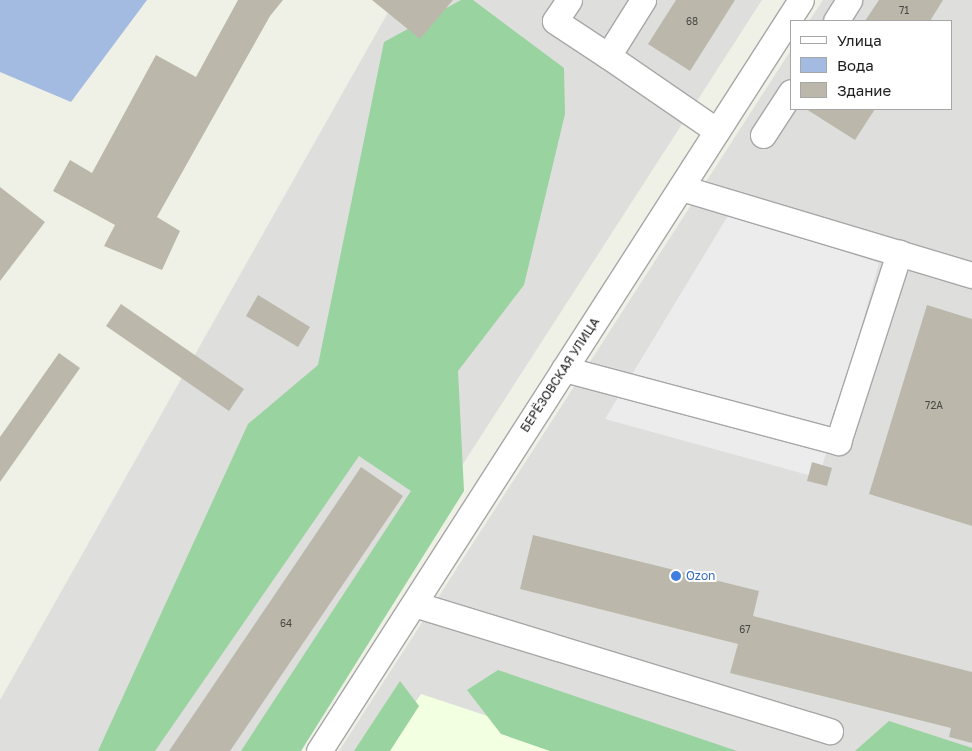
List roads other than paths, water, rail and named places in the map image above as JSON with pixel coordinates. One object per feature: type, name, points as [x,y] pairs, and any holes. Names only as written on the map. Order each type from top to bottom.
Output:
[{"type":"street","points":[[569,0],[555,21],[717,131]]},
{"type":"street","points":[[608,56],[643,0]]},
{"type":"street","name":"БЕРЁЗОВСКАЯ УЛИЦА","points":[[319,751],[801,0]]},
{"type":"street","points":[[837,20],[849,0]]},
{"type":"street","points":[[763,135],[790,94]]},
{"type":"street","points":[[682,188],[972,275]]},
{"type":"street","points":[[564,369],[838,442],[899,253]]},
{"type":"street","points":[[414,604],[830,731]]},
{"type":"water","points":[[0,0],[147,0],[71,102],[0,72]]},
{"type":"place","name":"Ozon","points":[[676,576]]}]
